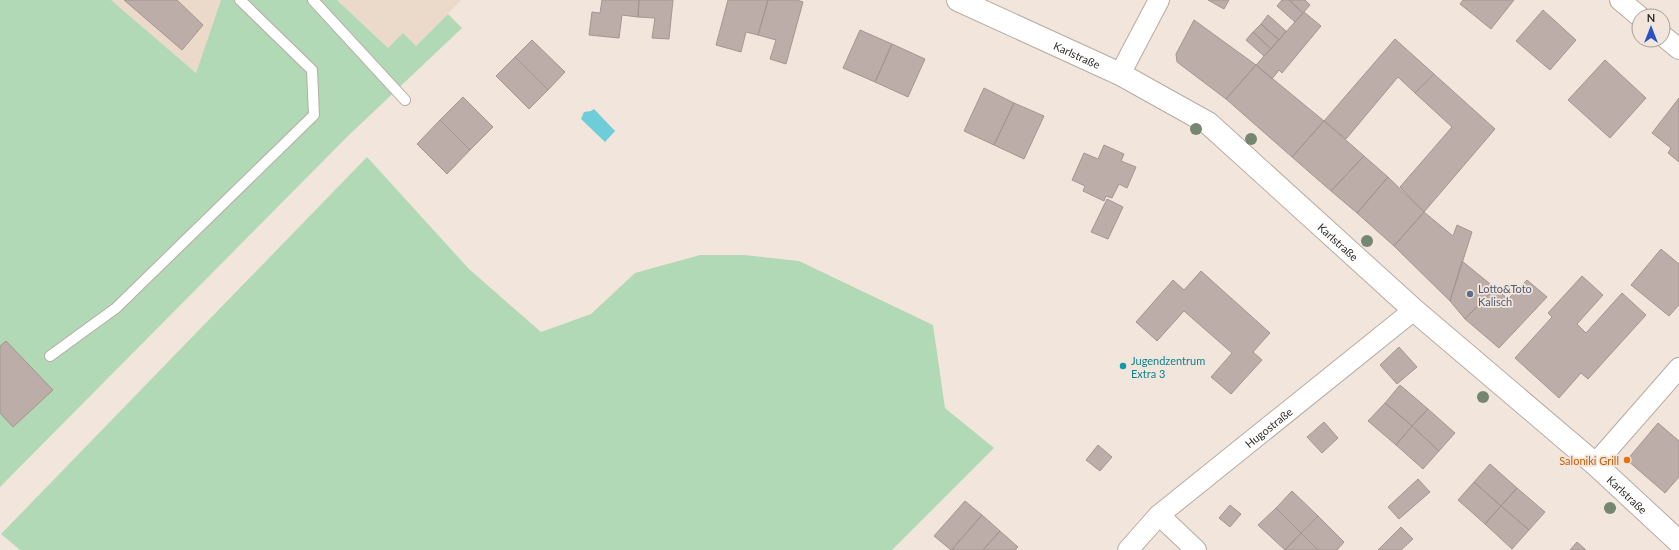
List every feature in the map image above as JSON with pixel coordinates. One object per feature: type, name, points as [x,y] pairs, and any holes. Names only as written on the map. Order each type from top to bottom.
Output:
[{"type":"street","name":"Karlstraße","points":[[958,0],[1120,74],[1208,123],[1414,310],[1594,464],[1679,542]]},
{"type":"street","points":[[1120,74],[1159,0]]},
{"type":"street","points":[[1620,0],[1631,9]]},
{"type":"street","points":[[1671,42],[1679,49]]},
{"type":"street","name":"Hugostraße","points":[[1128,550],[1159,515],[1414,310]]},
{"type":"street","points":[[1594,464],[1679,368]]},
{"type":"street","points":[[1159,515],[1196,550]]},
{"type":"lane","points":[[50,356],[116,308],[314,115],[312,70],[240,0]]},
{"type":"lane","points":[[313,0],[405,100]]},
{"type":"shaded area","points":[[111,0],[221,0],[196,73]]},
{"type":"shaded area","points":[[337,0],[461,0],[416,46],[388,48]]},
{"type":"green space","points":[[0,0],[111,0],[196,73],[221,0],[337,0],[388,48],[403,33],[416,46],[448,14],[462,28],[348,136],[0,487]]},
{"type":"green space","points":[[367,157],[469,269],[541,332],[591,314],[635,273],[700,255],[744,255],[799,261],[933,325],[945,408],[994,448],[892,550],[20,550],[1,534]]},
{"type":"water","points":[[594,109],[615,131],[605,142],[581,119],[584,112]]},
{"type":"building","points":[[124,0],[177,0],[203,25],[182,50]]},
{"type":"building","points":[[602,0],[639,0],[638,17],[622,15],[619,38],[589,35],[592,12],[600,13]]},
{"type":"building","points":[[639,0],[673,0],[669,39],[652,38],[655,18],[638,17]]},
{"type":"building","points":[[728,0],[768,0],[758,35],[746,32],[741,52],[716,45]]},
{"type":"building","points":[[768,0],[797,0],[803,2],[786,64],[770,59],[776,40],[758,35]]},
{"type":"building","points":[[1208,0],[1229,0],[1224,9]]},
{"type":"building","points":[[1282,0],[1289,0],[1303,13],[1295,22],[1277,6]]},
{"type":"building","points":[[1289,0],[1305,0],[1310,5],[1303,13]]},
{"type":"building","points":[[1463,0],[1514,0],[1491,29],[1460,4]]},
{"type":"building","points":[[1543,10],[1576,40],[1550,70],[1516,41]]},
{"type":"building","points":[[1304,12],[1321,26],[1282,73],[1279,70],[1272,79],[1256,65]]},
{"type":"building","points":[[1268,15],[1286,31],[1279,40],[1261,24]]},
{"type":"building","points":[[1194,20],[1256,65],[1226,99],[1177,62],[1176,54]]},
{"type":"building","points":[[1261,24],[1279,40],[1271,49],[1253,32]]},
{"type":"building","points":[[860,30],[892,44],[875,82],[843,68]]},
{"type":"building","points":[[1253,32],[1271,49],[1264,56],[1246,40]]},
{"type":"building","points":[[1395,39],[1434,74],[1415,93],[1398,77],[1346,139],[1324,121]]},
{"type":"building","points":[[532,40],[565,72],[548,90],[515,57]]},
{"type":"building","points":[[892,44],[925,59],[908,97],[875,82]]},
{"type":"building","points":[[515,57],[548,90],[529,109],[496,76]]},
{"type":"building","points":[[1605,60],[1646,98],[1610,138],[1568,100]]},
{"type":"building","points":[[1256,65],[1324,121],[1292,157],[1226,99]]},
{"type":"building","points":[[1434,74],[1495,129],[1424,212],[1400,187],[1452,127],[1415,93]]},
{"type":"building","points":[[984,88],[1014,103],[994,145],[964,131]]},
{"type":"building","points":[[463,97],[493,127],[470,150],[440,120]]},
{"type":"building","points":[[1679,98],[1679,162],[1668,153],[1671,148],[1652,133]]},
{"type":"building","points":[[1014,103],[1044,116],[1024,159],[994,145]]},
{"type":"building","points":[[440,120],[470,150],[447,174],[417,144]]},
{"type":"building","points":[[1324,121],[1364,156],[1331,191],[1292,157]]},
{"type":"building","points":[[1104,145],[1124,154],[1121,161],[1136,167],[1127,188],[1119,184],[1112,198],[1106,196],[1104,201],[1083,191],[1085,186],[1072,180],[1084,153],[1098,159]]},
{"type":"building","points":[[1364,156],[1388,177],[1357,213],[1331,191]]},
{"type":"building","points":[[1388,177],[1424,212],[1394,246],[1357,213]]},
{"type":"building","points":[[1107,199],[1123,207],[1108,239],[1091,232]]},
{"type":"building","points":[[1424,212],[1453,236],[1457,225],[1472,232],[1450,301],[1394,246]]},
{"type":"building","points":[[1661,249],[1679,264],[1679,305],[1669,316],[1631,285]]},
{"type":"building","name":"Lotto&Toto Kalisch","points":[[1462,261],[1495,288],[1465,319],[1450,301]]},
{"type":"building","points":[[1201,271],[1270,333],[1253,352],[1262,360],[1231,394],[1211,377],[1232,353],[1184,311],[1157,341],[1136,322],[1173,280],[1184,290]]},
{"type":"building","points":[[1582,276],[1603,295],[1577,324],[1586,333],[1622,293],[1646,315],[1588,379],[1581,373],[1559,398],[1515,358],[1552,317],[1548,313]]},
{"type":"building","points":[[1527,280],[1547,297],[1499,348],[1465,319],[1495,288],[1508,299]]},
{"type":"building","points":[[6,341],[53,390],[13,427],[0,413],[0,346]]},
{"type":"building","points":[[1399,347],[1417,367],[1397,384],[1380,365]]},
{"type":"building","points":[[1400,385],[1428,409],[1412,426],[1385,403]]},
{"type":"building","points":[[1385,403],[1412,426],[1396,445],[1368,421]]},
{"type":"building","points":[[1428,409],[1455,433],[1439,451],[1412,426]]},
{"type":"building","points":[[1324,422],[1338,438],[1322,453],[1307,437]]},
{"type":"building","points":[[1658,423],[1679,441],[1679,477],[1665,493],[1627,460]]},
{"type":"building","points":[[1412,426],[1439,451],[1423,469],[1396,445]]},
{"type":"building","points":[[1098,445],[1112,457],[1100,471],[1086,460]]},
{"type":"building","points":[[1490,464],[1517,488],[1501,506],[1474,482]]},
{"type":"building","points":[[1418,479],[1430,492],[1399,519],[1388,507]]},
{"type":"building","points":[[1474,482],[1501,506],[1485,524],[1458,500]]},
{"type":"building","points":[[1517,488],[1545,512],[1529,530],[1501,506]]},
{"type":"building","points":[[1292,491],[1318,516],[1301,533],[1276,508]]},
{"type":"building","points":[[965,501],[982,515],[951,550],[934,536]]},
{"type":"building","points":[[1230,505],[1241,514],[1230,527],[1219,518]]},
{"type":"building","points":[[1501,506],[1529,530],[1512,549],[1485,524]]},
{"type":"building","points":[[1276,508],[1301,533],[1285,550],[1258,525]]},
{"type":"building","points":[[982,515],[1000,531],[983,550],[952,550]]},
{"type":"building","points":[[1318,516],[1344,542],[1337,550],[1318,550],[1301,533]]},
{"type":"building","points":[[1401,527],[1413,539],[1401,550],[1378,550]]},
{"type":"building","points":[[1000,531],[1018,547],[1015,550],[983,550]]},
{"type":"building","points":[[1301,533],[1318,550],[1285,550]]},
{"type":"building","points":[[1577,542],[1586,550],[1570,550]]},
{"type":"place","name":"Lotto&Toto Kalisch","points":[[1470,294]]},
{"type":"place","name":"Jugendzentrum Extra 3","points":[[1123,366]]},
{"type":"place","name":"Saloniki Grill","points":[[1627,460]]}]
